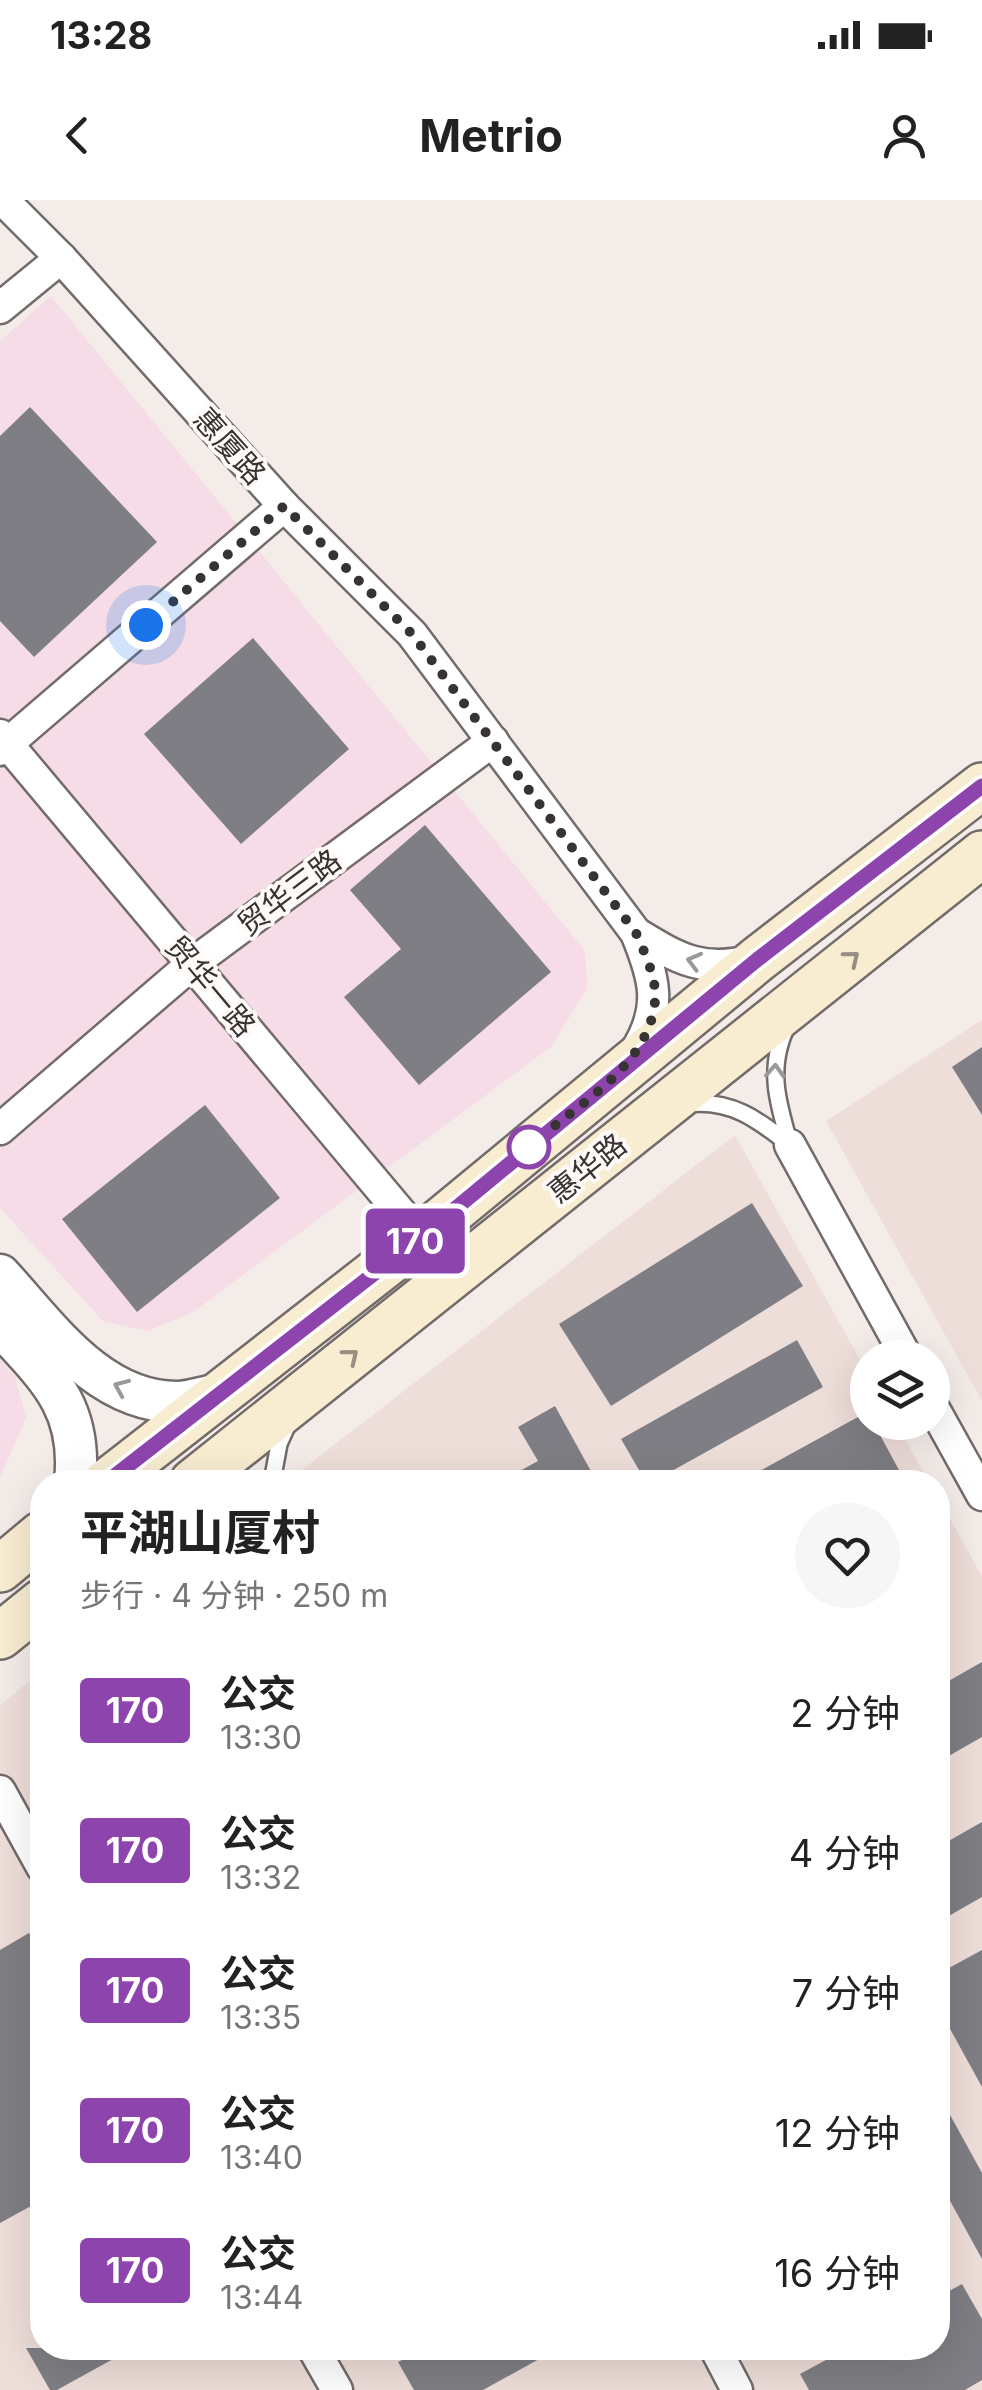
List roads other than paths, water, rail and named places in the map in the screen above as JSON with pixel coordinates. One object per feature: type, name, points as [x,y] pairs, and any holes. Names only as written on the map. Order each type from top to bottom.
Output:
[{"type":"main road","name":"惠华路","points":[[122,1470],[421,1237],[758,959],[982,786]]},
{"type":"main road","name":"惠华路","points":[[208,1470],[982,854]]},
{"type":"main road","points":[[0,1568],[30,1544]]},
{"type":"main road","points":[[0,1636],[30,1612]]},
{"type":"street","name":"惠厦路","points":[[2,200],[61,258],[284,506],[412,634],[636,933]]},
{"type":"street","points":[[0,308],[61,258]]},
{"type":"street","points":[[2,743],[284,506]]},
{"type":"street","name":"贸华三路","points":[[0,1129],[192,964],[493,741]]},
{"type":"street","name":"贸华一路","points":[[2,743],[421,1237]]},
{"type":"street","points":[[636,933],[700,966],[729,966],[758,959]]},
{"type":"street","points":[[626,1065],[647,1032],[655,1000],[651,970],[636,933]]},
{"type":"street","points":[[790,1145],[897,1340]]},
{"type":"street","points":[[0,1275],[75,1357],[106,1382],[142,1396],[177,1402],[216,1395]]},
{"type":"street","points":[[0,1326],[50,1380],[68,1408],[77,1444],[76,1470]]},
{"type":"street","points":[[950,1437],[982,1495]]},
{"type":"street","points":[[0,1791],[30,1845]]},
{"type":"street","points":[[320,2360],[337,2390]]},
{"type":"street","points":[[721,2360],[737,2390]]},
{"type":"lane","points":[[790,1145],[774,1092],[777,1048],[799,1000]]},
{"type":"lane","points":[[665,1107],[709,1101],[748,1112],[790,1145]]},
{"type":"lane","points":[[274,1470],[279,1444],[299,1398]]}]
